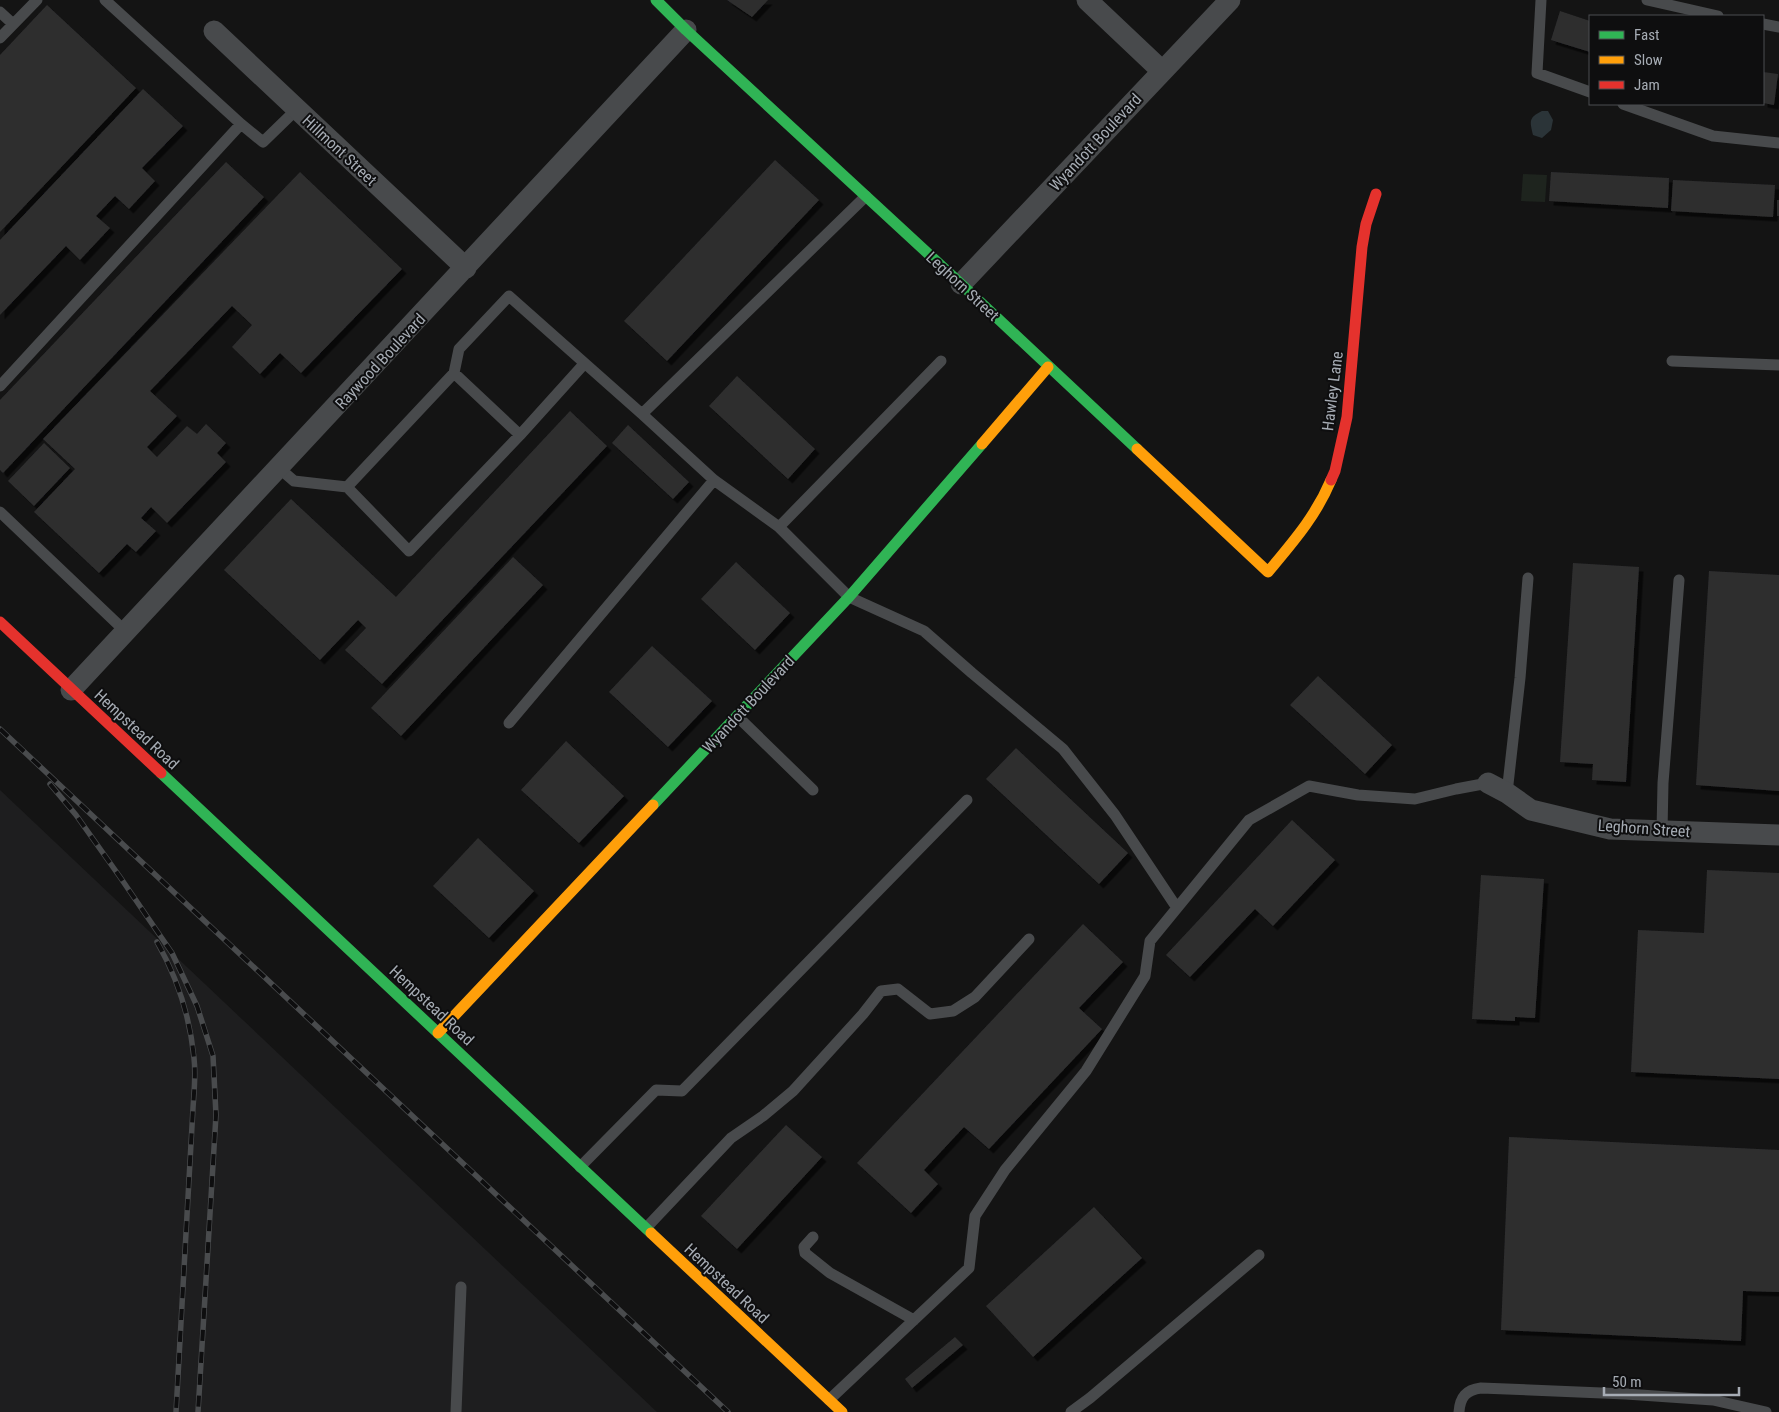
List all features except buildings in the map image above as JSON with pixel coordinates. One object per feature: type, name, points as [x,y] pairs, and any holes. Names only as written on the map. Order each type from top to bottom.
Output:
[{"type":"street","name":"Leghorn Street","points":[[656,0],[1268,572]]},
{"type":"street","points":[[1086,0],[1162,71]]},
{"type":"street","name":"Wyandott Boulevard","points":[[962,284],[1230,0]]},
{"type":"street","name":"Raywood Boulevard","points":[[71,690],[686,30]]},
{"type":"street","name":"Hillmont Street","points":[[214,31],[466,268]]},
{"type":"street","name":"Hawley Lane","points":[[1268,572],[1309,522],[1323,499],[1335,471],[1346,417],[1362,248],[1366,224],[1376,194]]},
{"type":"street","name":"Wyandott Boulevard","points":[[438,1033],[849,597],[1048,367]]},
{"type":"street","name":"Hempstead Road","points":[[0,622],[842,1412]]},
{"type":"street","name":"Leghorn Street","points":[[1488,783],[1531,810],[1610,829],[1779,835]]},
{"type":"lane","points":[[0,38],[37,0]]},
{"type":"lane","points":[[105,0],[263,142],[297,109]]},
{"type":"lane","points":[[1541,0],[1537,74],[1589,92]]},
{"type":"lane","points":[[1646,0],[1714,15]]},
{"type":"lane","points":[[0,12],[12,24]]},
{"type":"lane","points":[[1764,24],[1779,27]]},
{"type":"lane","points":[[1625,105],[1713,136],[1779,143]]},
{"type":"lane","points":[[0,386],[241,124]]},
{"type":"lane","points":[[642,414],[866,196]]},
{"type":"lane","points":[[347,487],[454,373],[460,349],[509,296],[714,480],[779,526],[849,597],[924,630],[1063,749],[1115,815],[1177,908]]},
{"type":"lane","points":[[779,526],[941,361]]},
{"type":"lane","points":[[1672,361],[1779,365]]},
{"type":"lane","points":[[279,468],[294,482],[347,487],[409,551],[520,435],[584,364]]},
{"type":"lane","points":[[454,373],[520,435]]},
{"type":"lane","points":[[509,723],[714,480]]},
{"type":"lane","points":[[0,512],[126,632]]},
{"type":"lane","points":[[1508,794],[1528,578]]},
{"type":"lane","points":[[1662,831],[1663,783],[1679,580]]},
{"type":"lane","points":[[737,716],[812,790]]},
{"type":"lane","points":[[829,1400],[969,1268],[975,1216],[1005,1170],[1086,1071],[1145,976],[1150,941],[1249,820],[1309,786],[1358,795],[1416,799],[1488,783]]},
{"type":"lane","points":[[580,1167],[656,1090],[682,1091],[967,800]]},
{"type":"lane","points":[[646,1228],[731,1138],[793,1092],[881,992],[898,989],[930,1014],[953,1011],[975,996],[1029,939]]},
{"type":"lane","points":[[813,1237],[804,1247],[804,1253],[830,1273],[914,1320]]},
{"type":"lane","points":[[1071,1412],[1259,1255]]},
{"type":"lane","points":[[456,1412],[461,1287]]},
{"type":"lane","points":[[1459,1412],[1465,1394],[1472,1389],[1481,1388],[1714,1400],[1766,1412]]},
{"type":"shaded area","points":[[1542,111],[1548,111],[1553,120],[1551,130],[1542,138],[1533,135],[1531,120]]},
{"type":"shaded area","points":[[1523,174],[1547,175],[1545,202],[1521,201]]},
{"type":"shaded area","points":[[0,790],[657,1412],[0,1412]]},
{"type":"railway","points":[[0,729],[728,1412]]},
{"type":"railway","points":[[50,784],[76,815],[172,953],[197,1006],[213,1056],[216,1115],[198,1412]]},
{"type":"railway","points":[[157,942],[171,969],[182,998],[195,1064],[176,1412]]},
{"type":"traffic: fast","points":[[656,0],[1137,449]]},
{"type":"traffic: fast","points":[[653,805],[849,597],[982,444]]},
{"type":"traffic: fast","points":[[161,773],[651,1233]]},
{"type":"traffic: slow","points":[[982,444],[1048,367]]},
{"type":"traffic: slow","points":[[1137,449],[1268,572],[1311,517],[1331,480]]},
{"type":"traffic: slow","points":[[438,1033],[653,805]]},
{"type":"traffic: slow","points":[[651,1233],[842,1412]]},
{"type":"traffic: jam","points":[[1331,480],[1335,471],[1347,417],[1362,247],[1366,224],[1376,194]]},
{"type":"traffic: jam","points":[[0,622],[161,773]]}]
